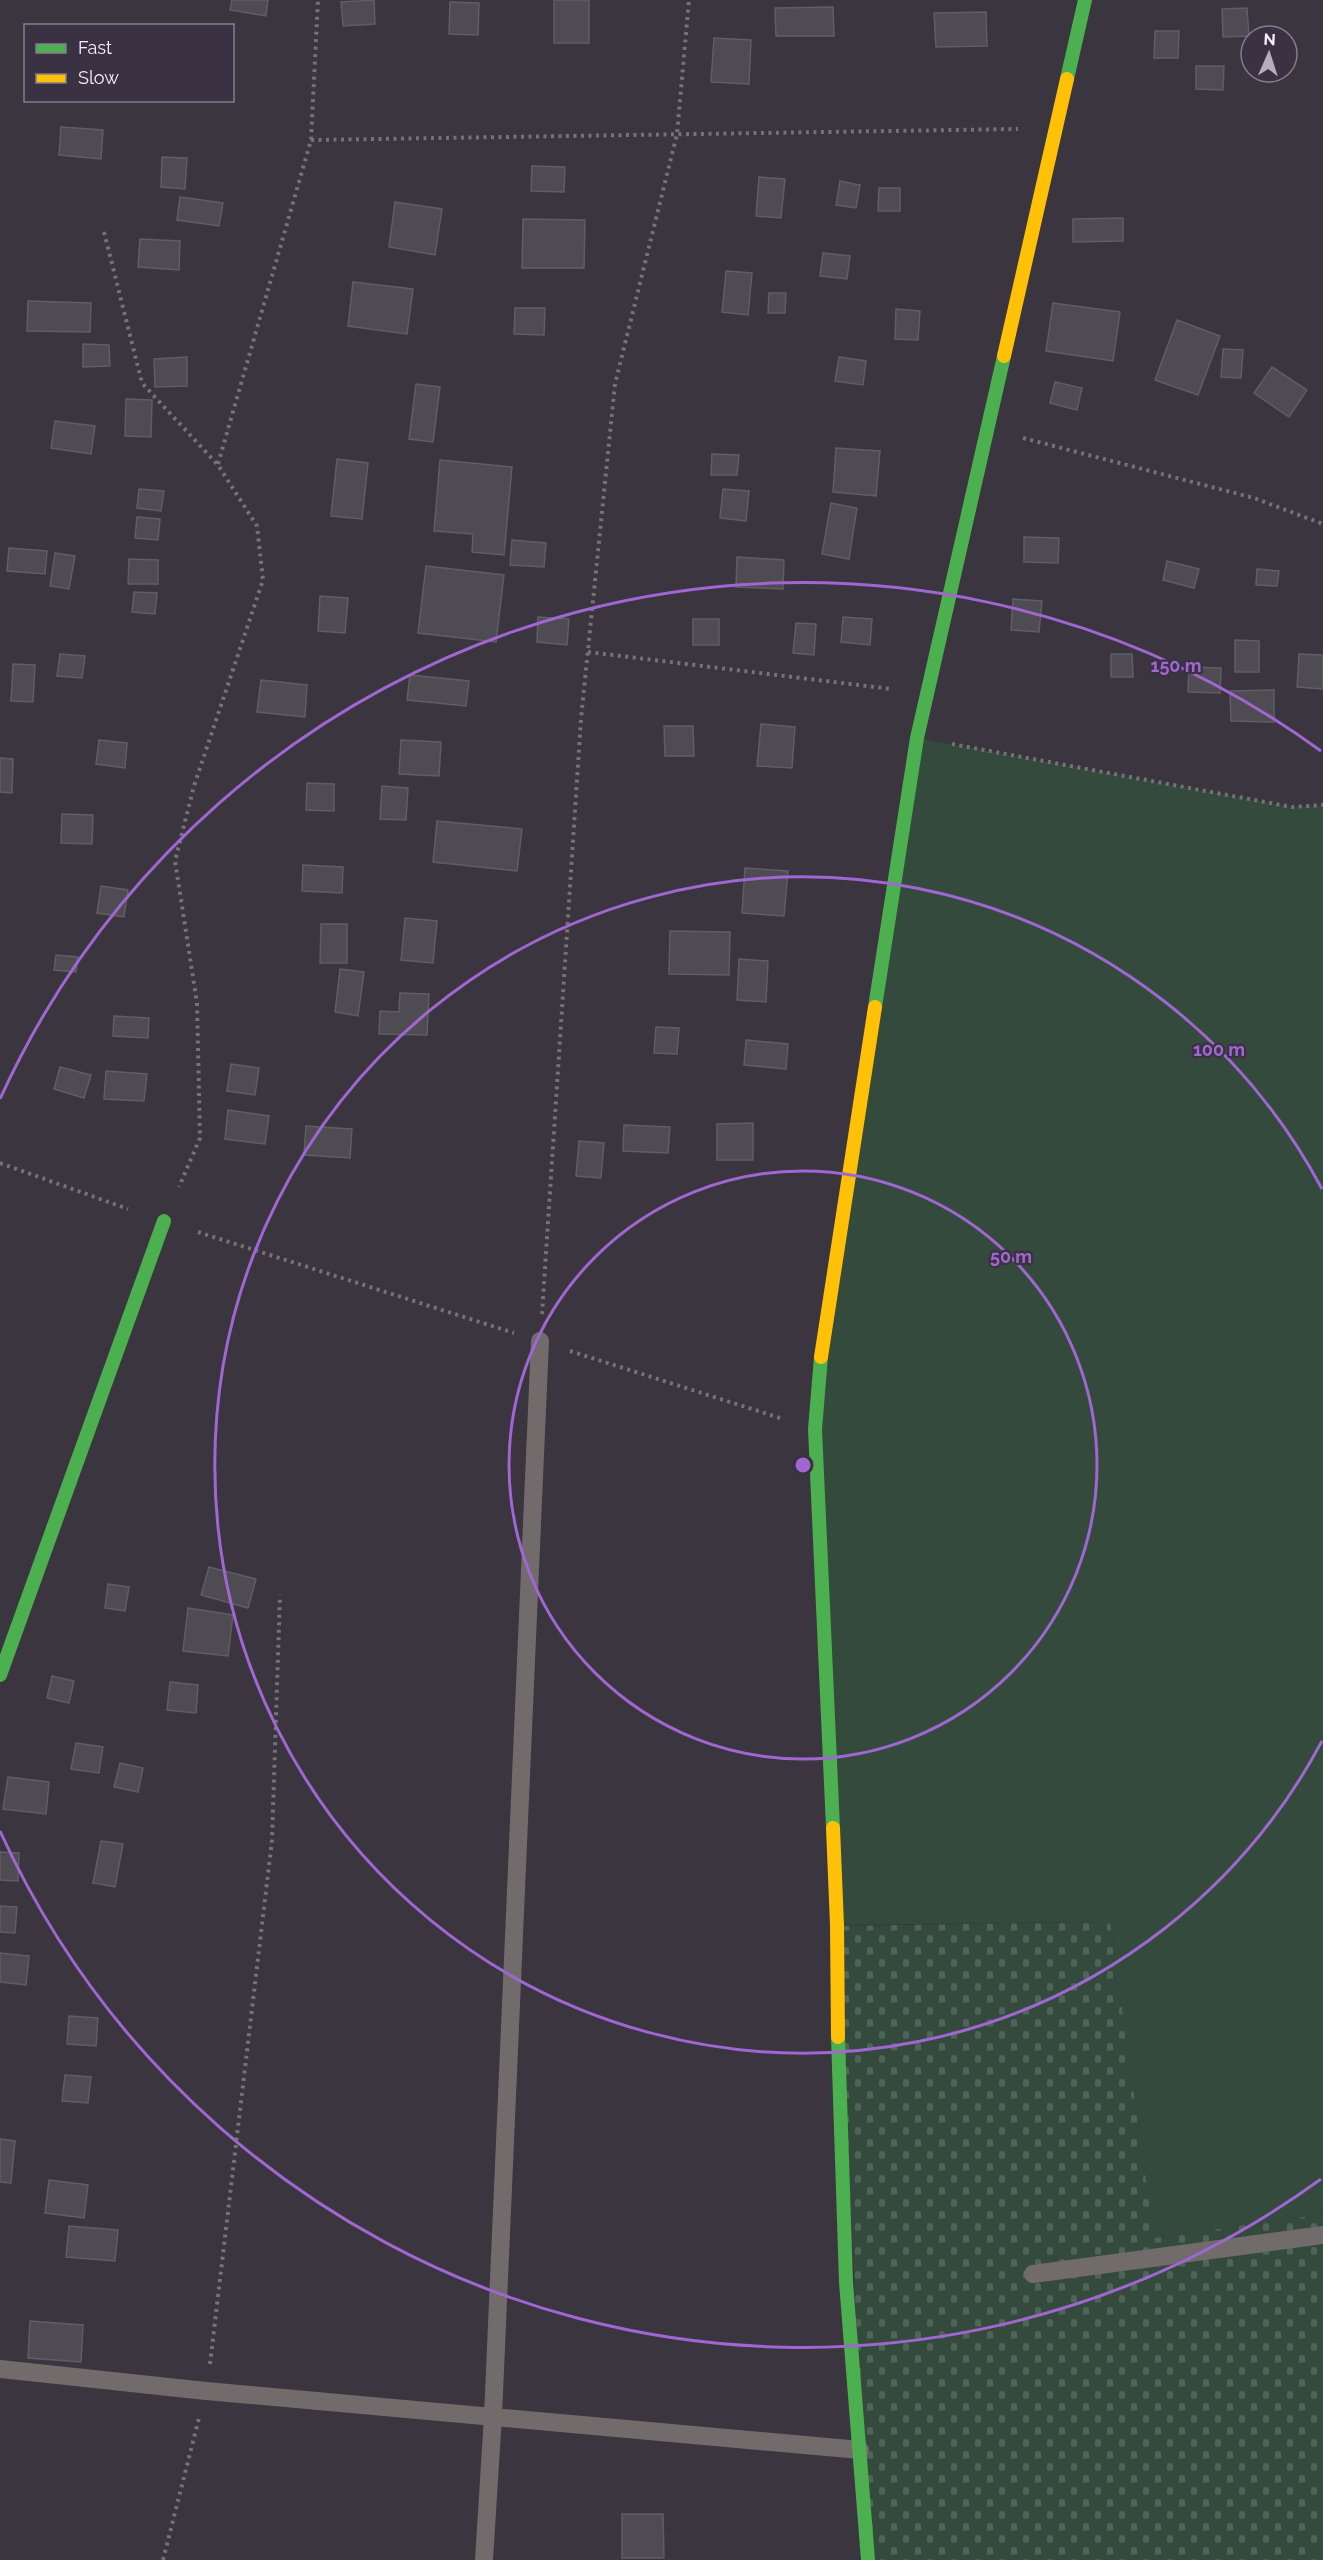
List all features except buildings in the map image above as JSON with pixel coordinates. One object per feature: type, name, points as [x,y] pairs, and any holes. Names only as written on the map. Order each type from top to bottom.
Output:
[{"type":"street","points":[[868,2560],[846,2282],[838,2076],[837,1926],[814,1429],[823,1338],[917,738],[1085,0]]},
{"type":"street","points":[[0,1675],[164,1221]]},
{"type":"lane","points":[[484,2560],[493,2416],[540,1341]]},
{"type":"lane","points":[[1033,2274],[1323,2235]]},
{"type":"lane","points":[[0,2369],[206,2391],[860,2450]]},
{"type":"path","points":[[218,465],[311,140],[318,0]]},
{"type":"path","points":[[540,1341],[581,719],[615,384],[678,134],[689,0]]},
{"type":"path","points":[[311,140],[1055,128]]},
{"type":"path","points":[[104,232],[142,383],[218,465],[257,526],[263,580],[194,786],[175,861],[197,1002],[200,1138],[164,1221]]},
{"type":"path","points":[[987,428],[1254,498],[1323,524]]},
{"type":"path","points":[[588,652],[927,693]]},
{"type":"path","points":[[917,738],[1292,807],[1323,805]]},
{"type":"path","points":[[0,1163],[164,1221],[814,1429]]},
{"type":"path","points":[[163,2560],[206,2391],[272,1840],[280,1595]]},
{"type":"green space","points":[[917,738],[1292,807],[1323,805],[1323,2214],[1153,2238],[1110,1922],[837,1925],[815,1429]]},
{"type":"green space","points":[[1110,1922],[1154,2238],[1323,2214],[1323,2560],[868,2560],[837,1926]]},
{"type":"traffic: fast","points":[[1067,79],[1085,0]]},
{"type":"traffic: fast","points":[[875,1007],[917,738],[1004,356]]},
{"type":"traffic: fast","points":[[0,1675],[164,1221]]},
{"type":"traffic: fast","points":[[821,1357],[815,1429],[833,1828]]},
{"type":"traffic: fast","points":[[838,2037],[846,2282],[868,2560]]},
{"type":"traffic: slow","points":[[1004,356],[1067,79]]},
{"type":"traffic: slow","points":[[821,1357],[875,1007]]},
{"type":"traffic: slow","points":[[833,1828],[838,2037]]}]
